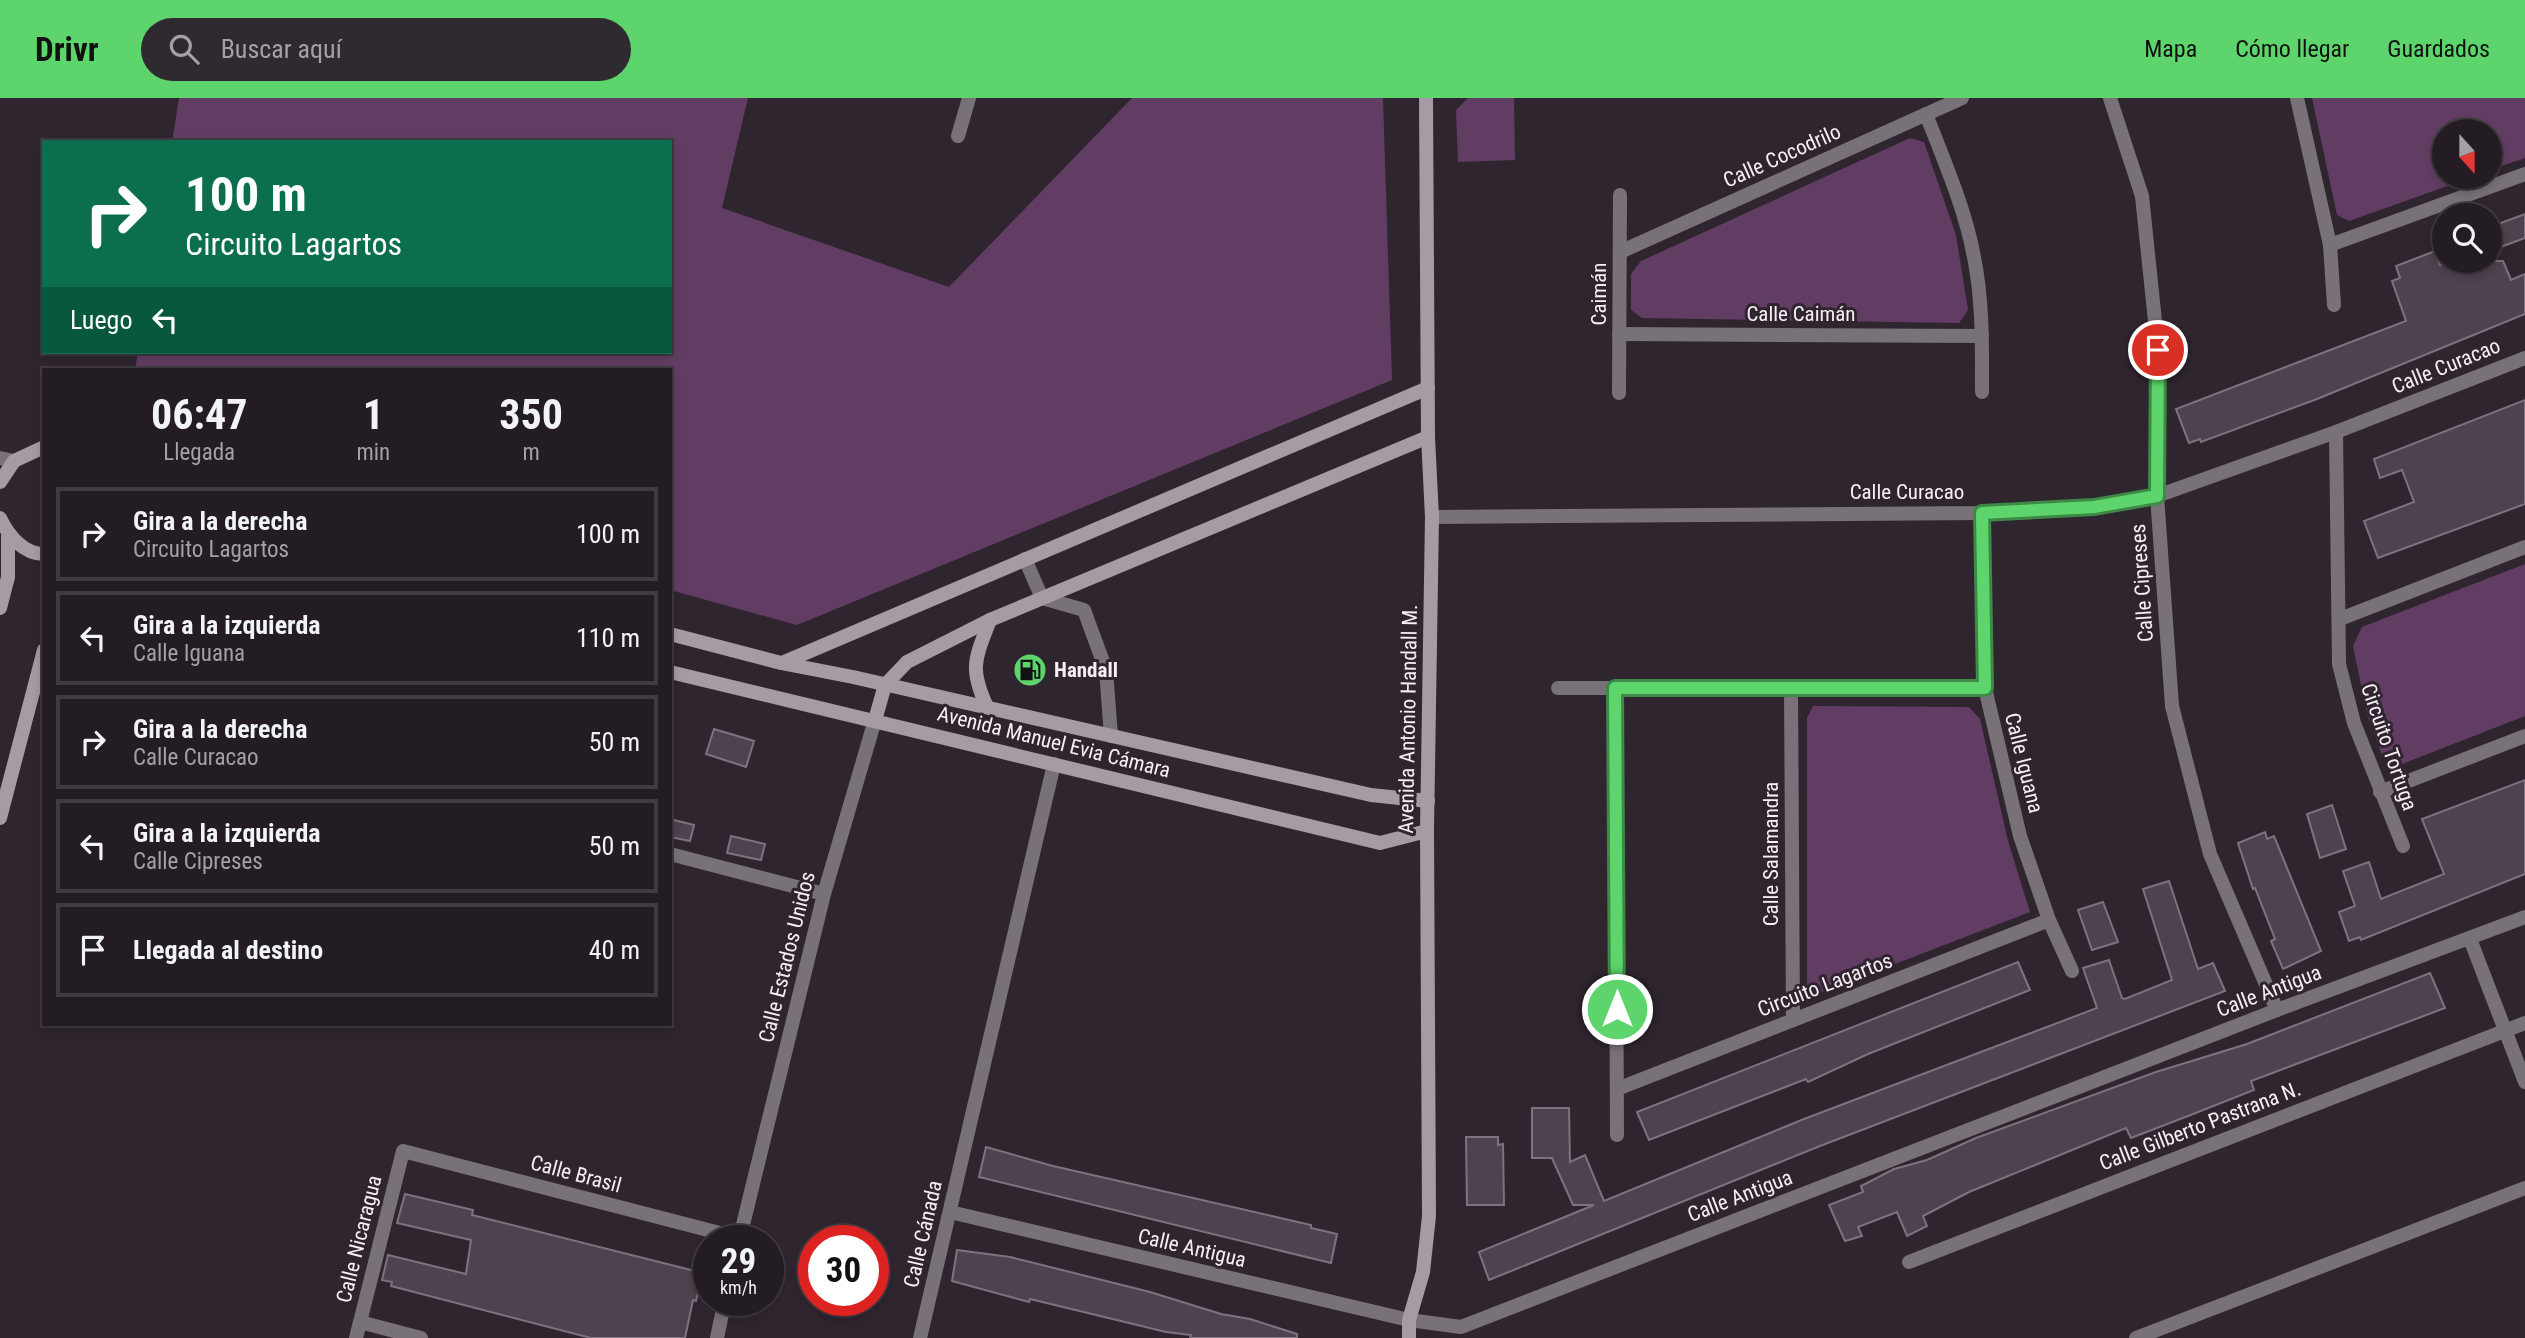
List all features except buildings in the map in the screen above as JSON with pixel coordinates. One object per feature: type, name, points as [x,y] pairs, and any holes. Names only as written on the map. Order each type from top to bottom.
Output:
[{"type":"street","points":[[958,136],[969,98]]},
{"type":"street","name":"Avenida Antonio Handall M.","points":[[1409,1338],[1409,1320],[1423,1272],[1429,1216],[1427,831],[1432,517],[1428,437],[1426,98]]},
{"type":"street","name":"Calle Cocodrilo","points":[[1620,253],[1962,98]]},
{"type":"street","name":"Calle Cipreses","points":[[2110,98],[2142,196],[2158,350],[2157,496],[2172,706],[2210,854],[2277,1010]]},
{"type":"street","points":[[2297,98],[2330,245],[2334,305]]},
{"type":"street","points":[[1926,114],[1966,226],[1974,257],[1982,336],[1982,392]]},
{"type":"street","points":[[2330,245],[2525,174]]},
{"type":"street","name":"Caimán","points":[[1619,393],[1620,195]]},
{"type":"street","name":"Calle Caimán","points":[[1619,334],[1982,336]]},
{"type":"street","name":"Calle Curacao","points":[[1432,517],[1982,513],[2094,507],[2157,496],[2336,432],[2525,358]]},
{"type":"street","points":[[781,663],[1428,388]]},
{"type":"street","name":"Circuito Tortuga","points":[[2336,432],[2339,664],[2354,723],[2403,846]]},
{"type":"street","points":[[885,685],[907,662],[990,620],[1428,437]]},
{"type":"street","points":[[0,482],[7,459],[42,448]]},
{"type":"street","name":"Calle Iguana","points":[[1982,513],[1985,688],[2020,836],[2049,920],[2072,971]]},
{"type":"street","points":[[0,518],[8,536],[8,577],[0,608]]},
{"type":"street","points":[[8,536],[36,554],[42,554]]},
{"type":"street","points":[[2340,619],[2525,547]]},
{"type":"street","points":[[1026,559],[1042,598]]},
{"type":"street","points":[[1042,598],[1084,610],[1106,670],[1111,736]]},
{"type":"street","points":[[987,708],[974,678],[978,650],[990,620]]},
{"type":"street","name":"Avenida Manuel Evia Cámara","points":[[672,635],[781,663],[1371,795],[1428,801]]},
{"type":"street","points":[[0,818],[38,692],[42,664]]},
{"type":"street","name":"Avenida Manuel Evia Cámara","points":[[672,672],[1380,843],[1427,831]]},
{"type":"street","name":"Calle Estados Unidos","points":[[743,1225],[824,894],[885,685]]},
{"type":"street","points":[[1558,688],[1985,688]]},
{"type":"street","points":[[1615,688],[1617,1135]]},
{"type":"street","name":"Calle Salamandra","points":[[1791,688],[1793,1020]]},
{"type":"street","points":[[2380,792],[2525,736]]},
{"type":"street","name":"Calle Cánada","points":[[920,1338],[1055,764]]},
{"type":"street","points":[[672,855],[824,894]]},
{"type":"street","name":"Calle Antigua","points":[[950,1212],[1409,1320],[1461,1327],[2277,1010],[2525,917]]},
{"type":"street","name":"Circuito Lagartos","points":[[1617,1089],[2049,920]]},
{"type":"street","points":[[2470,939],[2525,1082]]},
{"type":"street","name":"Calle Gilberto Pastrana N.","points":[[1909,1262],[2525,1023]]},
{"type":"street","name":"Calle Brasil","points":[[403,1151],[693,1228]]},
{"type":"street","name":"Calle Nicaragua","points":[[356,1338],[403,1151]]},
{"type":"street","points":[[2136,1338],[2525,1188]]},
{"type":"street","points":[[717,1338],[722,1316]]},
{"type":"street","points":[[360,1322],[421,1338]]},
{"type":"shaded area","points":[[179,98],[748,98],[722,208],[949,287],[1132,98],[1383,98],[1392,380],[797,625],[672,591],[672,368],[135,368],[138,354],[672,354],[672,140],[172,140]]},
{"type":"shaded area","points":[[1468,98],[1514,98],[1515,160],[1458,162],[1456,110]]},
{"type":"shaded area","points":[[2312,98],[2525,98],[2525,158],[2502,166],[2502,119],[2432,119],[2432,189],[2439,189],[2349,221],[2337,215]]},
{"type":"shaded area","points":[[1910,138],[1924,142],[1956,235],[1968,310],[1959,323],[1642,318],[1631,310],[1631,274],[1641,261]]},
{"type":"shaded area","points":[[2525,564],[2525,716],[2397,766],[2383,758],[2367,714],[2353,646],[2362,627]]},
{"type":"shaded area","points":[[1813,706],[1969,707],[1980,719],[2008,841],[2030,912],[1817,994],[1807,986],[1807,718]]},
{"type":"place","name":"Handall","points":[[1030,670]]},
{"type":"route","points":[[1617,1009],[1615,688],[1985,688],[1982,513],[2094,507],[2157,496],[2158,350]]}]
